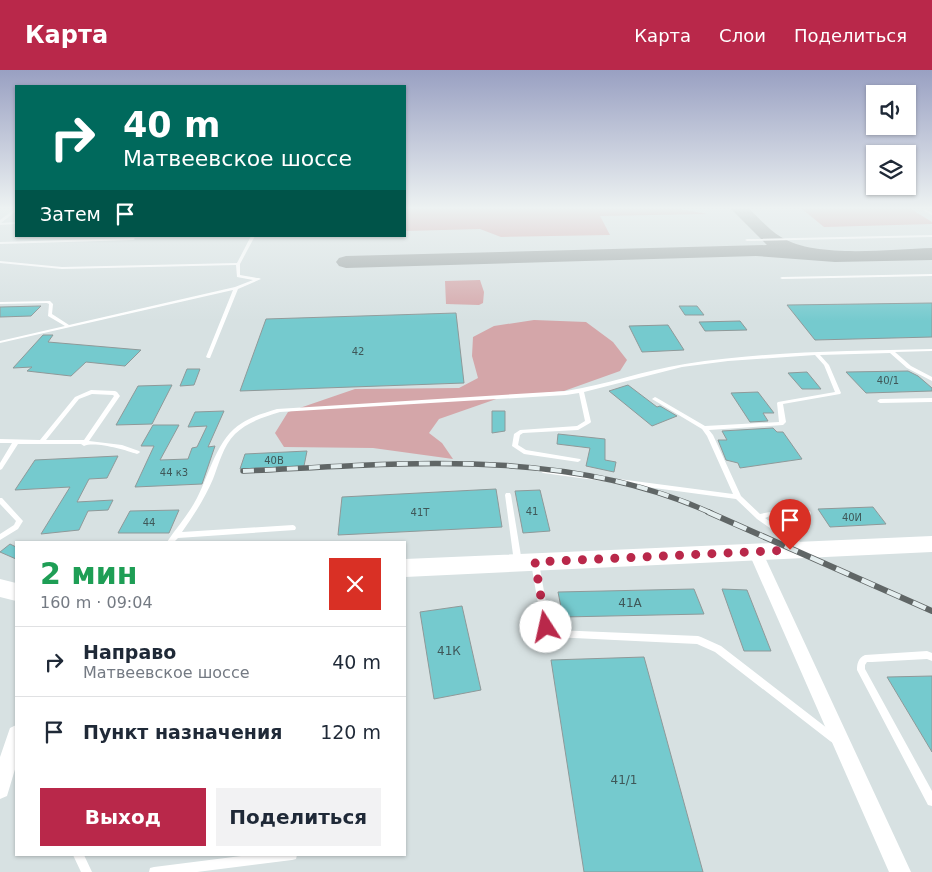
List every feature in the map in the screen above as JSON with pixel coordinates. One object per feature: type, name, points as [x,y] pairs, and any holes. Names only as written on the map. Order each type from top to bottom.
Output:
[{"type":"main road","points":[[406,568],[932,544]]},
{"type":"main road","points":[[0,588],[15,592]]},
{"type":"street","points":[[755,551],[840,743],[900,872]]},
{"type":"street","points":[[7,776],[15,739]]},
{"type":"lane","points":[[0,342],[236,288],[259,278],[247,279],[238,276],[238,264],[247,246]]},
{"type":"lane","points":[[0,262],[62,268],[238,264]]},
{"type":"lane","points":[[782,278],[932,275]]},
{"type":"lane","points":[[208,357],[236,288]]},
{"type":"lane","points":[[0,303],[48,302],[51,304],[50,315],[68,326]]},
{"type":"lane","points":[[172,541],[201,497],[226,438],[239,426],[258,416],[279,410],[581,391],[654,370],[698,363],[816,353],[932,350]]},
{"type":"lane","points":[[892,351],[909,367],[932,379]]},
{"type":"lane","points":[[704,428],[781,424],[783,422],[780,403],[838,393],[826,365],[816,353]]},
{"type":"lane","points":[[578,460],[524,452],[515,446],[516,434],[522,431],[586,426],[588,422],[581,391]]},
{"type":"lane","points":[[41,442],[77,398],[91,392],[115,393],[118,396],[84,444]]},
{"type":"lane","points":[[655,399],[704,428],[714,443],[738,498],[760,517],[806,550]]},
{"type":"lane","points":[[880,401],[932,400]]},
{"type":"lane","points":[[0,441],[126,447],[137,452]]},
{"type":"lane","points":[[0,468],[16,442]]},
{"type":"lane","points":[[543,471],[738,498]]},
{"type":"lane","points":[[508,495],[546,627],[553,634],[698,640],[705,642],[718,649],[840,743]]},
{"type":"lane","points":[[0,500],[20,521],[16,527],[0,537]]},
{"type":"lane","points":[[760,517],[770,514],[808,513]]},
{"type":"lane","points":[[176,535],[293,528]]},
{"type":"lane","points":[[932,657],[927,655],[865,659],[861,664],[861,670],[932,801]]},
{"type":"lane","points":[[79,856],[87,872]]},
{"type":"lane","points":[[154,872],[284,856]]},
{"type":"shaded area","points":[[480,280],[484,292],[483,303],[479,305],[446,304],[445,281]]},
{"type":"shaded area","points":[[534,320],[586,322],[613,342],[627,360],[620,371],[564,391],[502,397],[439,419],[429,433],[442,443],[453,459],[373,448],[284,447],[275,433],[288,412],[355,389],[459,388],[478,378],[472,356],[473,337],[494,326]]},
{"type":"building","points":[[932,303],[932,337],[815,340],[787,305]]},
{"type":"building","points":[[41,306],[31,316],[0,317],[0,307]]},
{"type":"building","points":[[679,306],[697,306],[704,315],[685,315]]},
{"type":"building","points":[[456,313],[464,383],[240,391],[266,319]]},
{"type":"building","points":[[740,321],[747,330],[705,331],[699,322]]},
{"type":"building","points":[[668,325],[684,350],[642,352],[629,326]]},
{"type":"building","points":[[43,335],[53,335],[48,342],[141,350],[125,366],[86,362],[71,376],[27,371],[32,367],[13,368]]},
{"type":"building","points":[[187,369],[200,369],[194,385],[180,386]]},
{"type":"building","points":[[908,371],[918,376],[932,388],[932,391],[866,393],[846,372]]},
{"type":"building","points":[[807,372],[821,389],[802,389],[788,373]]},
{"type":"building","points":[[172,385],[152,424],[116,425],[138,386]]},
{"type":"building","points":[[628,385],[657,407],[660,406],[677,416],[652,426],[609,391]]},
{"type":"building","points":[[758,392],[774,413],[763,413],[768,421],[750,422],[731,393]]},
{"type":"building","points":[[224,411],[208,447],[215,446],[202,484],[135,487],[154,446],[141,446],[153,425],[179,425],[160,460],[188,459],[192,448],[197,447],[207,426],[188,427],[195,412]]},
{"type":"building","points":[[492,411],[505,411],[505,431],[492,433]]},
{"type":"building","points":[[773,428],[777,432],[783,432],[802,459],[740,468],[738,463],[726,460],[718,440],[727,440],[722,431]]},
{"type":"building","points":[[558,434],[605,439],[605,460],[616,462],[614,472],[586,466],[590,448],[557,444]]},
{"type":"building","points":[[307,451],[304,466],[240,469],[245,454]]},
{"type":"building","points":[[118,456],[107,478],[89,479],[77,502],[113,500],[108,510],[88,511],[79,530],[41,534],[70,487],[15,490],[35,460]]},
{"type":"building","points":[[496,489],[502,527],[338,535],[342,497]]},
{"type":"building","points":[[540,490],[550,531],[523,533],[515,491]]},
{"type":"building","points":[[873,507],[886,524],[830,527],[818,509]]},
{"type":"building","points":[[179,510],[169,533],[118,533],[130,511]]},
{"type":"building","points":[[10,544],[15,546],[15,559],[0,552]]},
{"type":"building","points":[[694,589],[704,614],[563,617],[558,592]]},
{"type":"building","points":[[722,589],[747,590],[771,651],[744,651]]},
{"type":"building","points":[[462,606],[481,690],[434,699],[420,612]]},
{"type":"building","points":[[644,657],[703,872],[584,872],[551,660]]},
{"type":"building","points":[[932,676],[932,752],[887,677]]},
{"type":"taxiway","points":[[788,246],[797,250]]},
{"type":"taxiway","points":[[346,262],[756,250],[835,256],[932,254]]},
{"type":"railway","points":[[243,471],[421,464],[480,464],[540,468],[598,477],[655,492],[711,513]]},
{"type":"railway","points":[[708,512],[932,611]]},
{"type":"route","points":[[546,627],[535,562],[790,550]]}]
